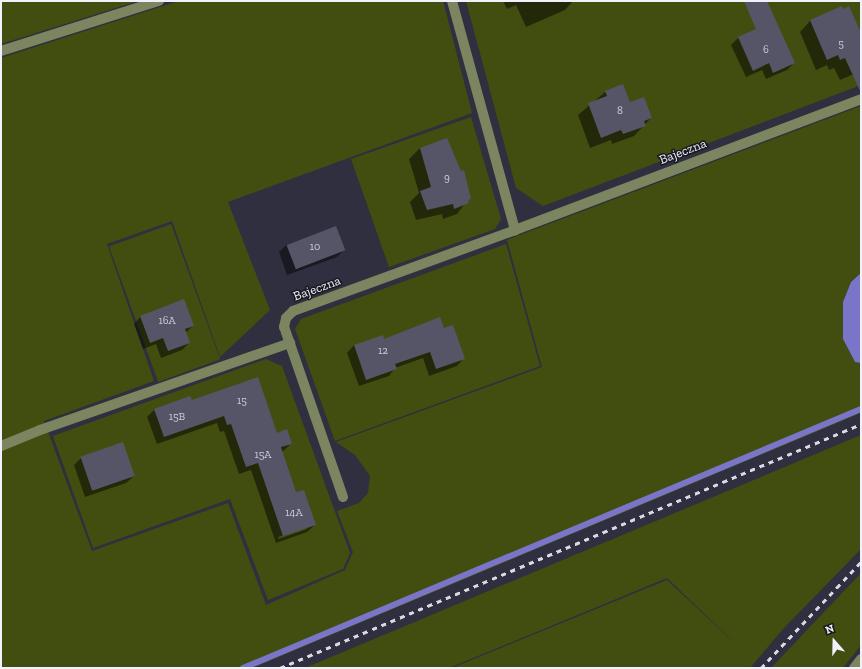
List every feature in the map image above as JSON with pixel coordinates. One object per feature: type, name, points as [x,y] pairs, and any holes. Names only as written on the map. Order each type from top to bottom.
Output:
[{"type":"street","points":[[1,51],[158,1]]},
{"type":"street","points":[[452,1],[515,230]]},
{"type":"street","name":"Bajeczna","points":[[343,497],[284,327],[286,318],[293,311],[515,230],[861,99]]},
{"type":"street","points":[[1,446],[40,430],[290,343]]},
{"type":"street","points":[[854,668],[861,659]]},
{"type":"green space","points":[[1,1],[138,1],[1,44]]},
{"type":"green space","points":[[179,1],[443,1],[472,113],[228,202],[270,310],[220,357],[172,221],[107,244],[154,381],[44,421],[92,551],[228,503],[266,605],[345,570],[353,552],[337,511],[359,503],[368,493],[370,476],[355,455],[336,442],[542,367],[507,240],[861,106],[861,273],[851,282],[843,302],[843,339],[855,362],[861,363],[861,413],[252,668],[1,668],[1,58]]},
{"type":"green space","points":[[466,1],[861,1],[861,85],[543,206],[516,188]]},
{"type":"green space","points":[[471,117],[501,219],[495,229],[389,267],[351,159]]},
{"type":"green space","points":[[171,224],[220,359],[158,382],[109,247]]},
{"type":"green space","points":[[506,244],[540,366],[335,441],[295,329],[301,319]]},
{"type":"green space","points":[[266,359],[282,366],[350,553],[343,569],[268,600],[230,499],[93,548],[53,436]]},
{"type":"green space","points":[[861,435],[861,549],[783,629],[750,668],[452,668],[667,580],[743,651],[667,578],[449,668],[305,668]]},
{"type":"green space","points":[[861,573],[861,645],[843,668],[771,668]]},
{"type":"shaded area","points":[[861,273],[861,363],[855,362],[843,339],[843,302],[851,282]]},
{"type":"building","points":[[744,1],[767,1],[795,63],[773,73],[769,63],[753,71],[738,37],[756,29]]},
{"type":"building","points":[[842,6],[843,9],[849,6],[861,33],[861,93],[845,58],[840,60],[838,55],[827,60],[810,20]]},
{"type":"building","points":[[623,84],[630,102],[644,97],[652,118],[644,121],[646,126],[623,134],[621,130],[601,138],[588,103],[607,96],[605,91]]},
{"type":"building","points":[[447,138],[461,171],[464,170],[471,199],[468,200],[469,203],[454,209],[453,204],[427,210],[420,191],[431,187],[420,148]]},
{"type":"building","points":[[336,226],[345,250],[296,269],[287,245]]},
{"type":"building","points":[[184,299],[194,326],[185,329],[190,343],[168,351],[163,338],[150,343],[140,316]]},
{"type":"building","points":[[440,317],[444,328],[453,325],[465,359],[436,369],[430,352],[395,364],[397,369],[366,380],[354,345],[383,335],[384,339]]},
{"type":"building","points":[[258,377],[277,433],[287,429],[292,444],[281,447],[296,492],[304,490],[316,525],[283,536],[258,463],[246,467],[231,424],[227,425],[224,416],[164,437],[154,409],[190,396],[192,400]]},
{"type":"building","points":[[123,442],[135,476],[92,491],[80,457]]},
{"type":"waterway","points":[[243,668],[861,409]]},
{"type":"railway","points":[[280,668],[861,424]]},
{"type":"railway","points":[[761,668],[861,562]]}]
